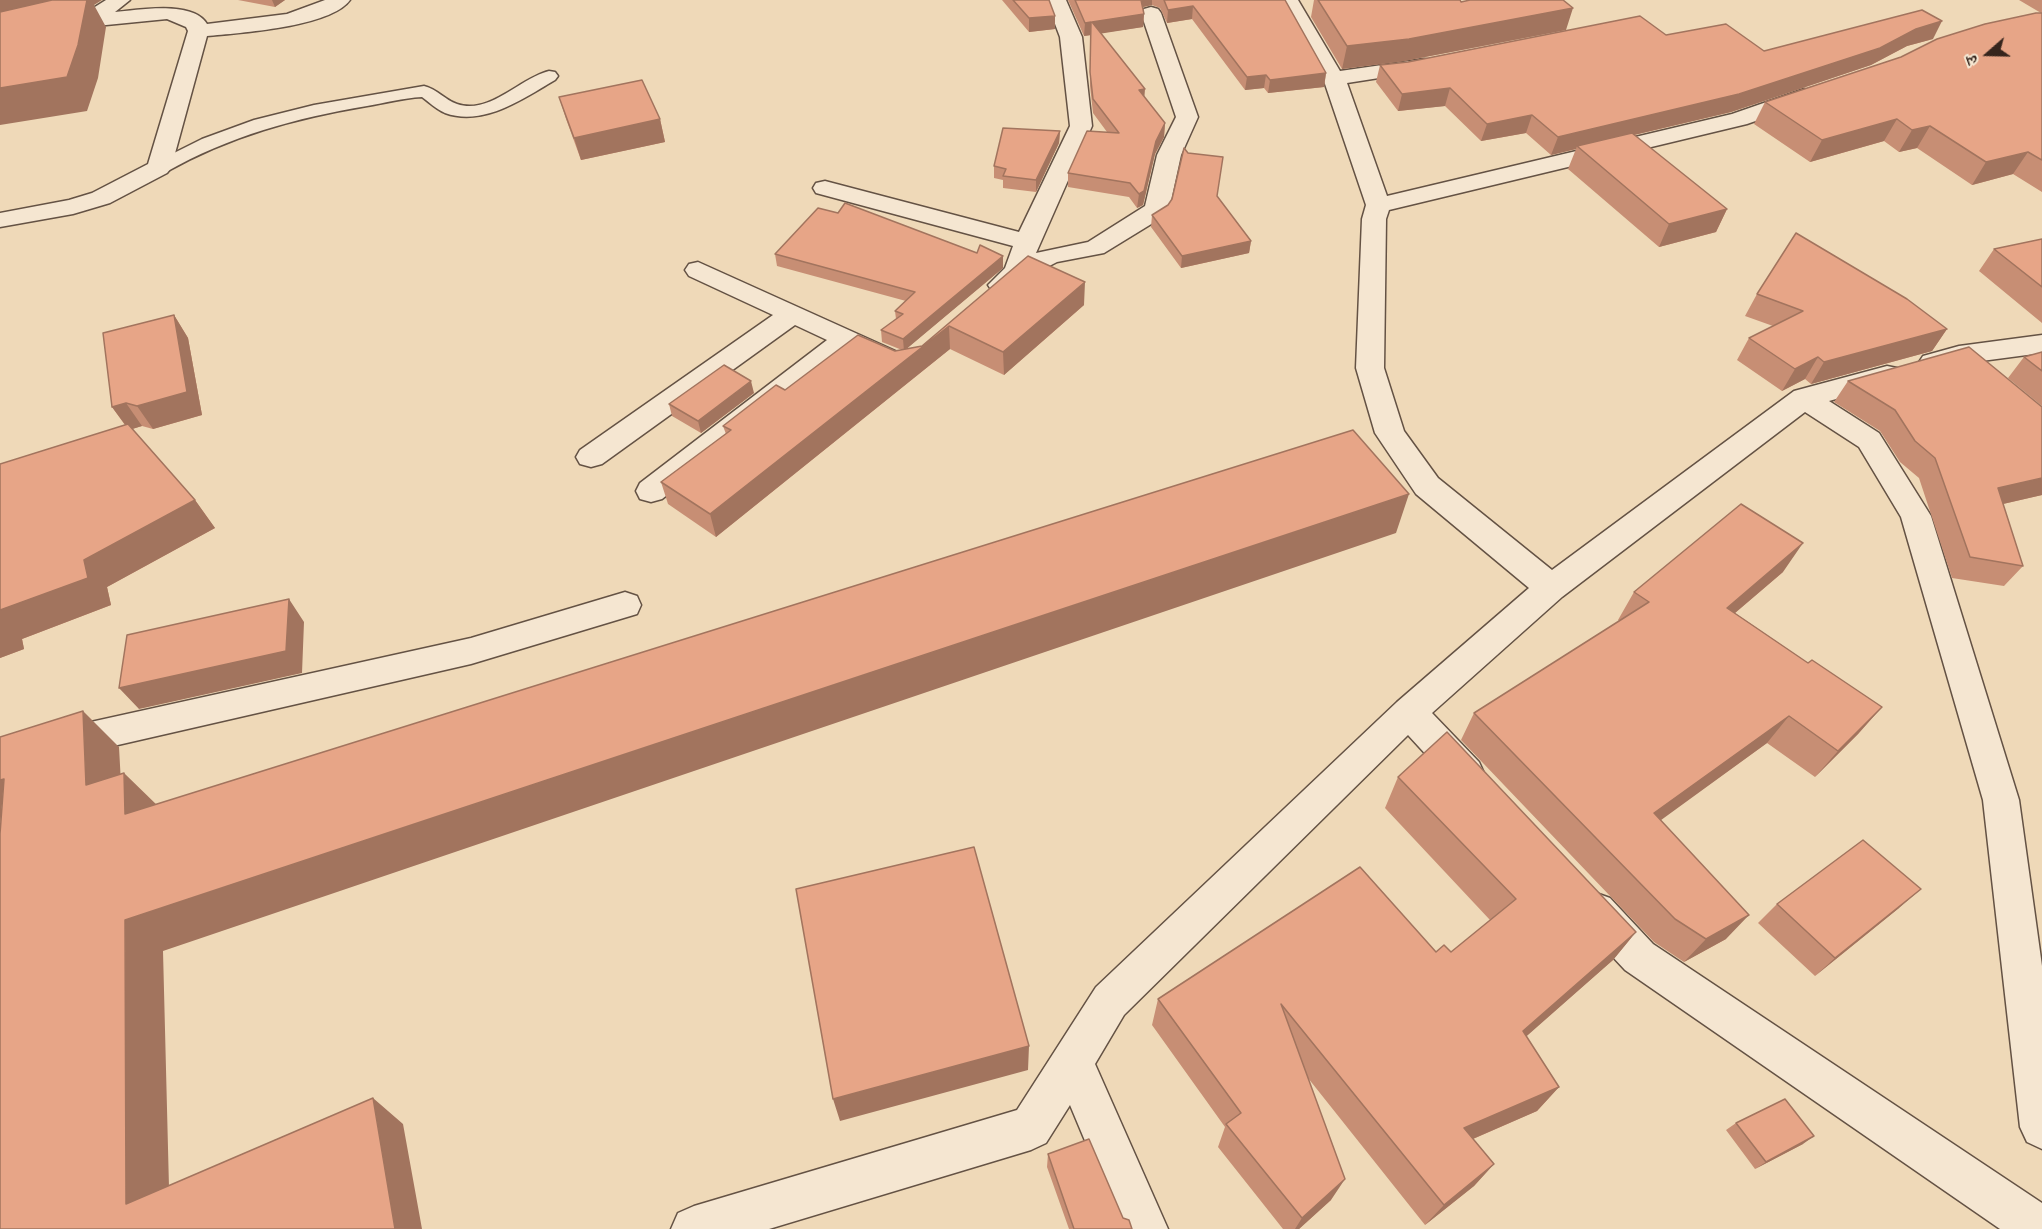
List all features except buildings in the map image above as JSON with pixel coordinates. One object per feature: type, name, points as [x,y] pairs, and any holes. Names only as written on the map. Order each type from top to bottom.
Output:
[{"type":"street","points":[[198,31],[293,20],[324,10],[340,0]]},
{"type":"street","points":[[1017,272],[1027,242],[1082,126],[1071,38],[1056,0]]},
{"type":"street","points":[[1288,0],[1334,78],[1378,205],[1374,219],[1370,368],[1390,433],[1427,486],[1551,588]]},
{"type":"street","points":[[0,220],[73,207],[101,198],[159,168],[198,31],[196,23],[169,13],[102,8],[65,26]]},
{"type":"street","points":[[982,302],[1017,272],[1050,256],[1095,248],[1157,210],[1169,155],[1187,117],[1151,13]]},
{"type":"street","points":[[1334,78],[1404,70],[1446,61]]},
{"type":"street","points":[[1378,205],[1728,122],[1823,90]]},
{"type":"street","points":[[825,188],[1027,242]]},
{"type":"street","points":[[698,270],[898,363],[914,361]]},
{"type":"street","points":[[591,457],[793,314]]},
{"type":"street","points":[[651,491],[846,339]]},
{"type":"street","points":[[694,1229],[1031,1128],[1110,1001],[1410,712],[1551,588],[1804,398],[1959,355],[2042,344]]},
{"type":"street","points":[[1959,355],[1987,378]]},
{"type":"street","points":[[1804,398],[1869,440],[1916,516],[2001,800],[2042,1127]]},
{"type":"street","points":[[0,757],[471,651],[626,605]]},
{"type":"street","points":[[1410,712],[1489,796]]},
{"type":"street","points":[[1568,881],[1640,957],[2040,1229]]},
{"type":"street","points":[[1072,1061],[1145,1229]]},
{"type":"lane","points":[[159,168],[186,152],[218,138],[323,108],[424,92],[452,109],[484,108],[504,101],[549,76]]}]
